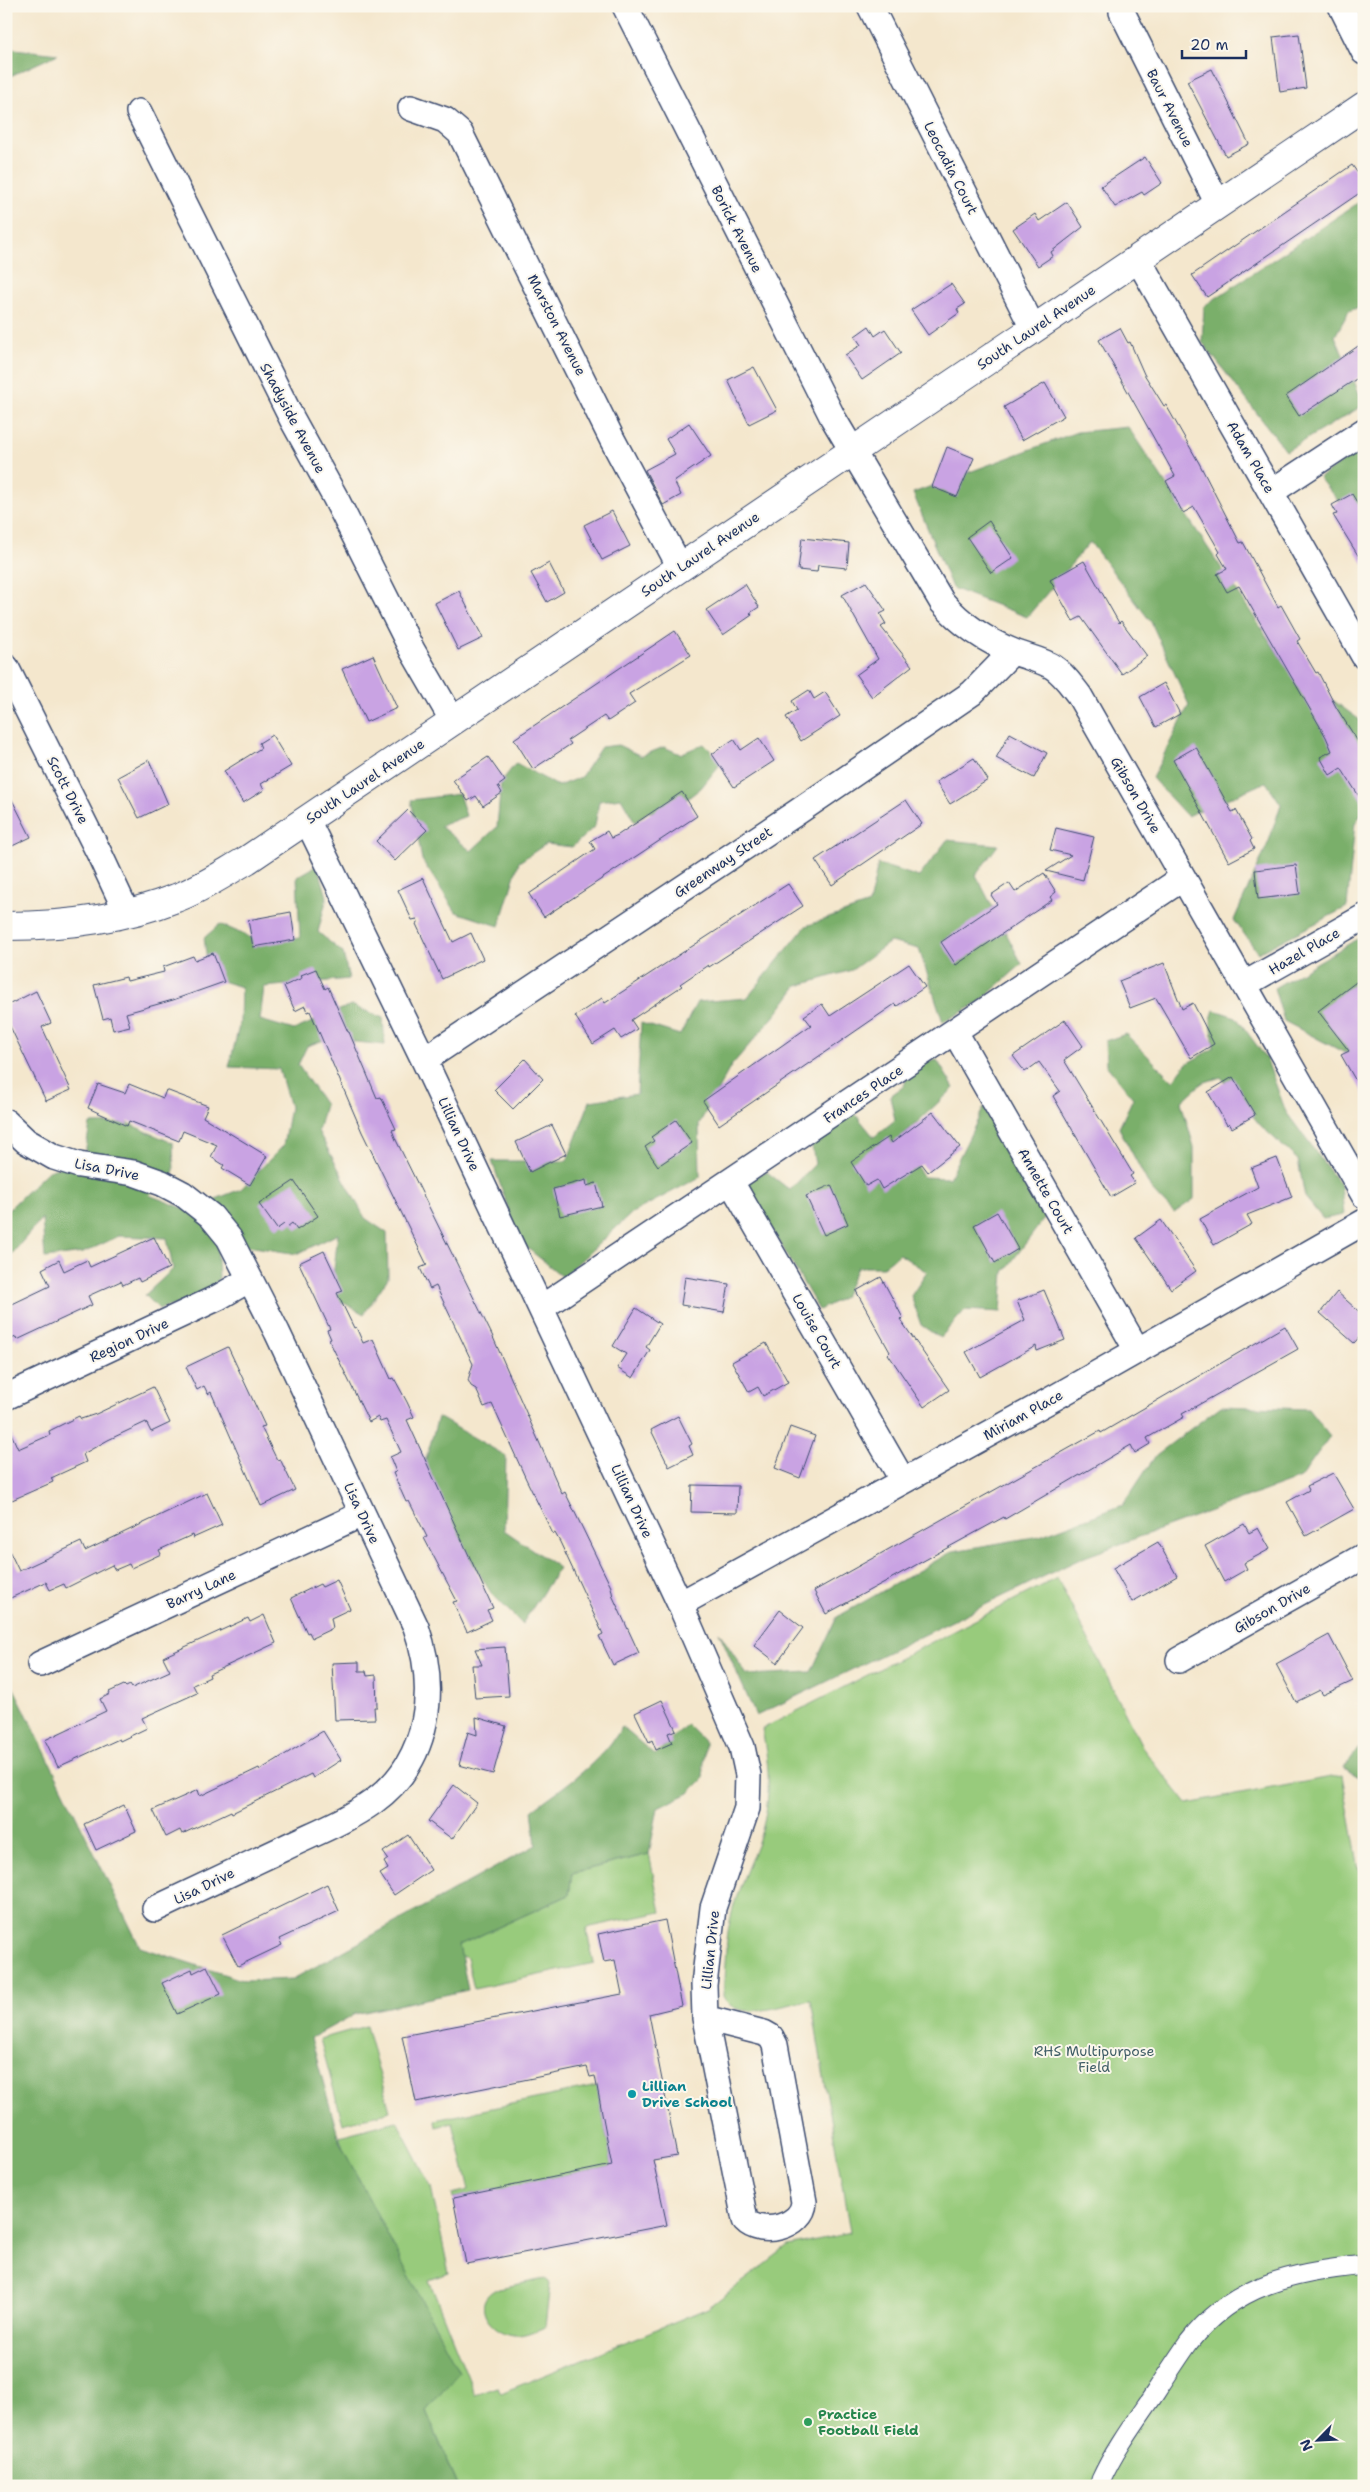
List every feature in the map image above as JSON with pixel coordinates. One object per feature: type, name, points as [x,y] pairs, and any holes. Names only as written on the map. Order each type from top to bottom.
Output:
[{"type":"street","name":"Borick Avenue","points":[[625,6],[799,354],[853,450]]},
{"type":"street","name":"Leocadia Court","points":[[870,6],[1034,328]]},
{"type":"street","points":[[1341,6],[1364,52]]},
{"type":"street","name":"Baur Avenue","points":[[1122,12],[1218,204]]},
{"type":"street","name":"South Laurel Avenue","points":[[6,926],[60,925],[127,913],[176,899],[201,886],[306,820],[1364,106]]},
{"type":"street","name":"Marston Avenue","points":[[411,108],[445,120],[460,133],[612,439],[680,567]]},
{"type":"street","name":"Shadyside Avenue","points":[[139,112],[292,420],[335,497],[412,650],[453,721]]},
{"type":"street","name":"Adam Place","points":[[1138,259],[1364,656]]},
{"type":"street","points":[[1270,492],[1364,431]]},
{"type":"street","name":"Gibson Drive","points":[[853,450],[942,602],[956,618],[973,632],[1012,652],[1052,666],[1063,674],[1074,688],[1364,1195]]},
{"type":"street","name":"Greenway Street","points":[[424,1060],[796,813],[972,693],[1012,652]]},
{"type":"street","name":"Scott Drive","points":[[6,668],[100,853],[127,913]]},
{"type":"street","name":"Lillian Drive","points":[[306,820],[424,1060],[680,1604],[737,1733],[748,1775],[748,1792],[743,1822],[714,1908],[704,1985],[705,2018],[746,2220],[754,2227],[763,2228],[781,2226],[795,2221],[802,2214],[804,2202],[775,2045],[764,2032],[705,2018]]},
{"type":"street","name":"Frances Place","points":[[541,1308],[1182,878]]},
{"type":"street","name":"Hazel Place","points":[[1245,984],[1364,917]]},
{"type":"street","name":"Annette Court","points":[[955,1032],[1137,1350]]},
{"type":"street","name":"Lisa Drive","points":[[6,1122],[26,1140],[54,1158],[79,1165],[134,1173],[162,1183],[184,1194],[211,1216],[229,1238],[277,1332],[416,1627],[426,1659],[429,1682],[428,1709],[422,1731],[412,1755],[388,1789],[352,1815],[154,1910]]},
{"type":"street","name":"Louise Court","points":[[731,1182],[903,1481]]},
{"type":"street","name":"Miriam Place","points":[[680,1604],[1364,1222]]},
{"type":"street","name":"Region Drive","points":[[6,1397],[219,1297],[250,1279]]},
{"type":"street","name":"Barry Lane","points":[[40,1664],[362,1514]]},
{"type":"street","name":"Gibson Drive","points":[[1179,1660],[1364,1556]]},
{"type":"street","points":[[1101,2480],[1120,2445],[1190,2342],[1213,2318],[1237,2299],[1266,2283],[1309,2271],[1364,2264]]},
{"type":"green space","points":[[6,48],[58,54],[6,78]]},
{"type":"green space","points":[[1364,199],[1364,305],[1349,311],[1335,336],[1364,405],[1286,451],[1202,342],[1204,306]]},
{"type":"green space","points":[[1128,427],[1287,667],[1364,723],[1364,811],[1355,823],[1347,907],[1258,953],[1234,920],[1269,841],[1281,804],[1266,782],[1187,816],[1152,778],[1189,705],[1151,622],[1090,542],[1027,617],[952,588],[913,493],[1077,432]]},
{"type":"green space","points":[[1364,447],[1364,532],[1319,478]]},
{"type":"green space","points":[[704,744],[722,762],[701,788],[673,810],[648,812],[635,822],[621,798],[599,801],[595,826],[572,847],[546,844],[519,862],[499,926],[456,912],[422,860],[411,800],[459,794],[466,816],[440,826],[471,851],[497,827],[501,782],[516,763],[558,786],[581,777],[601,747],[618,745],[641,756],[664,747],[680,754]]},
{"type":"green space","points":[[947,840],[998,845],[976,875],[1022,964],[977,1004],[943,1022],[919,949],[890,942],[852,970],[797,986],[776,1014],[731,1066],[699,1124],[700,1177],[632,1213],[563,1277],[520,1242],[492,1161],[567,1161],[590,1101],[637,1094],[641,1023],[680,1035],[697,1002],[747,998],[806,926],[869,904],[878,864],[919,877]]},
{"type":"green space","points":[[318,865],[327,897],[318,932],[343,953],[349,979],[264,987],[260,1020],[294,1030],[351,1005],[383,1018],[385,1045],[327,1039],[307,1046],[298,1065],[325,1105],[318,1131],[365,1218],[387,1233],[388,1278],[364,1314],[331,1296],[338,1234],[297,1254],[217,1241],[219,1278],[200,1299],[159,1309],[145,1295],[173,1269],[167,1238],[119,1236],[83,1253],[45,1258],[42,1218],[6,1261],[6,1212],[48,1171],[84,1160],[90,1124],[127,1123],[173,1143],[174,1172],[149,1195],[188,1210],[241,1189],[283,1146],[290,1107],[279,1069],[229,1067],[240,1022],[241,987],[209,977],[204,938],[220,924],[263,943],[300,938],[297,877]]},
{"type":"green space","points":[[1364,935],[1364,1063],[1284,1021],[1274,988]]},
{"type":"green space","points":[[1214,1010],[1236,1017],[1266,1058],[1286,1112],[1341,1186],[1344,1215],[1323,1219],[1305,1197],[1298,1160],[1260,1125],[1221,1077],[1202,1083],[1181,1102],[1194,1147],[1194,1199],[1174,1213],[1151,1189],[1119,1128],[1133,1098],[1106,1065],[1105,1041],[1126,1034],[1173,1081],[1186,1064],[1214,1048],[1211,1019]]},
{"type":"green space","points":[[937,1060],[954,1088],[900,1138],[923,1177],[949,1178],[984,1107],[1046,1216],[1004,1272],[1001,1312],[965,1310],[940,1338],[921,1325],[911,1296],[927,1272],[899,1254],[883,1267],[857,1267],[844,1297],[819,1310],[743,1179],[767,1172],[790,1190],[815,1164],[810,1135],[851,1109],[874,1137],[895,1120],[890,1096],[904,1086],[911,1065]]},
{"type":"green space","points":[[1221,1406],[1309,1409],[1330,1436],[1300,1478],[1082,1558],[756,1716],[719,1632],[747,1675],[811,1672],[837,1617],[953,1551],[1040,1536],[1123,1505],[1156,1455]]},
{"type":"green space","points":[[438,1417],[506,1456],[504,1530],[559,1568],[522,1624],[491,1593],[456,1534],[424,1466]]},
{"type":"green space","name":"RHS Multipurpose Field","points":[[1057,1578],[1144,1750],[1187,1804],[1342,1775],[1364,1897],[1364,2486],[458,2486],[426,2411],[339,2136],[397,2121],[431,2187],[449,2273],[429,2280],[475,2395],[498,2387],[501,2393],[708,2308],[788,2246],[850,2233],[811,2000],[776,2008],[750,2011],[730,2005],[723,1996],[730,1921],[739,1891],[763,1828],[766,1814],[768,1772],[762,1729]]},
{"type":"green space","points":[[6,1672],[140,1947],[245,1981],[293,1979],[536,1845],[532,1810],[593,1763],[604,1752],[622,1727],[655,1755],[687,1724],[705,1742],[703,1779],[689,1793],[658,1808],[649,1854],[572,1873],[569,1895],[459,1945],[468,1990],[355,2014],[311,2038],[340,2143],[459,2372],[426,2411],[458,2486],[6,2486]]},
{"type":"green space","points":[[1364,1741],[1364,1780],[1344,1768]]},
{"type":"green space","points":[[649,1854],[661,1912],[586,1928],[594,1963],[474,1989],[467,1958],[461,1956],[459,1945],[569,1895],[572,1873]]},
{"type":"green space","points":[[366,2026],[390,2111],[343,2124],[320,2039]]},
{"type":"green space","points":[[597,2086],[612,2165],[453,2198],[452,2194],[469,2190],[453,2123],[436,2127],[435,2120]]},
{"type":"green space","points":[[545,2279],[550,2283],[545,2327],[534,2332],[514,2335],[505,2333],[490,2322],[484,2307],[485,2300],[490,2293],[499,2288]]},
{"type":"building","points":[[1299,34],[1306,88],[1280,92],[1273,37]]},
{"type":"building","points":[[1212,69],[1249,144],[1226,156],[1187,81]]},
{"type":"building","points":[[1145,157],[1162,183],[1144,195],[1142,192],[1115,207],[1101,186]]},
{"type":"building","points":[[1352,165],[1364,182],[1364,190],[1207,297],[1192,275]]},
{"type":"building","points":[[1067,202],[1083,227],[1051,252],[1053,256],[1038,266],[1013,229],[1035,214],[1039,221]]},
{"type":"building","points":[[951,284],[965,304],[957,309],[959,313],[928,335],[911,310]]},
{"type":"building","points":[[869,326],[875,336],[885,329],[901,353],[862,380],[845,355],[861,345],[855,336]]},
{"type":"building","points":[[1120,328],[1128,343],[1130,342],[1144,374],[1164,406],[1166,405],[1199,463],[1240,543],[1243,542],[1278,607],[1281,605],[1300,639],[1297,641],[1316,673],[1318,672],[1336,707],[1364,751],[1364,804],[1341,768],[1330,775],[1320,757],[1332,751],[1326,737],[1239,586],[1227,592],[1217,574],[1227,569],[1218,554],[1220,552],[1194,507],[1183,513],[1166,481],[1175,476],[1099,340]]},
{"type":"building","points":[[1364,342],[1364,374],[1299,416],[1286,396]]},
{"type":"building","points":[[754,367],[777,410],[749,424],[728,380]]},
{"type":"building","points":[[1045,383],[1064,416],[1022,440],[1004,407]]},
{"type":"building","points":[[689,423],[711,456],[674,481],[681,495],[663,505],[645,470],[675,454],[666,439]]},
{"type":"building","points":[[947,447],[974,458],[957,497],[932,487]]},
{"type":"building","points":[[1352,494],[1364,514],[1364,565],[1333,515],[1337,514],[1332,505]]},
{"type":"building","points":[[612,511],[630,546],[602,560],[584,525]]},
{"type":"building","points":[[989,521],[1013,558],[991,573],[967,537]]},
{"type":"building","points":[[802,538],[849,543],[847,568],[818,565],[817,572],[798,570]]},
{"type":"building","points":[[1084,561],[1119,623],[1121,621],[1147,656],[1122,674],[1081,617],[1073,621],[1050,580]]},
{"type":"building","points":[[549,563],[564,592],[547,602],[531,573]]},
{"type":"building","points":[[866,582],[886,611],[880,614],[886,624],[881,627],[912,666],[872,697],[856,675],[878,659],[842,595]]},
{"type":"building","points":[[745,584],[759,607],[750,613],[752,615],[723,635],[706,610]]},
{"type":"building","points":[[459,591],[483,638],[458,650],[435,603]]},
{"type":"building","points":[[675,631],[691,655],[629,694],[635,703],[608,721],[604,716],[568,740],[571,744],[533,769],[514,739]]},
{"type":"building","points":[[373,655],[397,708],[366,722],[342,669]]},
{"type":"building","points":[[1164,683],[1180,714],[1156,727],[1140,697]]},
{"type":"building","points":[[809,690],[814,699],[825,692],[840,716],[801,741],[786,717],[797,710],[792,701]]},
{"type":"building","points":[[1010,733],[1047,753],[1034,778],[996,758]]},
{"type":"building","points":[[272,735],[291,766],[261,784],[264,790],[243,803],[224,771],[261,748],[259,743]]},
{"type":"building","points":[[759,738],[774,761],[734,787],[712,754],[734,739],[741,750]]},
{"type":"building","points":[[1196,747],[1232,812],[1236,810],[1252,839],[1250,841],[1254,849],[1229,862],[1173,760]]},
{"type":"building","points":[[488,757],[505,781],[498,786],[502,793],[483,806],[476,796],[468,801],[453,780]]},
{"type":"building","points":[[974,758],[988,780],[950,804],[936,782]]},
{"type":"building","points":[[149,760],[168,804],[139,818],[118,777]]},
{"type":"building","points":[[6,788],[31,837],[6,849]]},
{"type":"building","points":[[682,792],[697,816],[544,917],[529,894],[595,849],[590,841],[607,831],[611,838],[618,835]]},
{"type":"building","points":[[906,800],[922,824],[832,885],[815,860]]},
{"type":"building","points":[[408,810],[427,830],[395,861],[376,841]]},
{"type":"building","points":[[1056,828],[1094,837],[1083,880],[1046,871],[1071,855],[1050,850]]},
{"type":"building","points":[[1296,865],[1300,894],[1258,899],[1255,870]]},
{"type":"building","points":[[1044,873],[1056,892],[1050,897],[1052,900],[956,965],[941,942],[997,904],[991,895],[1009,883],[1015,892]]},
{"type":"building","points":[[423,878],[453,942],[471,933],[483,959],[442,979],[416,924],[418,923],[417,919],[412,920],[398,890]]},
{"type":"building","points":[[788,884],[803,906],[709,967],[708,965],[680,984],[682,986],[631,1020],[637,1029],[621,1039],[615,1030],[593,1044],[575,1016],[602,998],[605,1003]]},
{"type":"building","points":[[291,912],[295,940],[253,947],[248,920]]},
{"type":"building","points":[[213,953],[224,982],[173,1000],[126,1013],[130,1026],[113,1030],[110,1017],[103,1019],[94,985],[126,977],[127,981],[164,972],[163,967],[193,956],[195,960]]},
{"type":"building","points":[[1164,963],[1182,1009],[1193,1003],[1214,1044],[1191,1058],[1156,998],[1130,1008],[1119,981]]},
{"type":"building","points":[[909,964],[925,987],[897,1006],[895,1004],[719,1125],[703,1101],[811,1025],[804,1016],[822,1004],[830,1016]]},
{"type":"building","points":[[316,969],[325,989],[328,987],[377,1098],[381,1097],[396,1129],[392,1130],[396,1140],[492,1335],[562,1494],[565,1492],[611,1587],[613,1597],[639,1653],[613,1665],[599,1636],[603,1634],[560,1542],[555,1533],[553,1534],[526,1479],[492,1404],[484,1407],[476,1389],[471,1386],[468,1380],[473,1364],[436,1286],[430,1289],[420,1268],[427,1265],[362,1132],[310,1011],[307,1012],[305,1006],[295,1011],[284,986],[302,978],[301,975]]},
{"type":"building","points":[[1364,976],[1364,1095],[1341,1055],[1349,1051],[1318,1011]]},
{"type":"building","points":[[36,991],[51,1023],[42,1027],[71,1090],[46,1101],[6,1018],[6,1006]]},
{"type":"building","points":[[1065,1020],[1083,1046],[1064,1060],[1133,1174],[1130,1176],[1135,1183],[1111,1197],[1053,1096],[1060,1091],[1039,1062],[1025,1072],[1013,1056]]},
{"type":"building","points":[[525,1059],[543,1079],[513,1109],[494,1090]]},
{"type":"building","points":[[1233,1077],[1255,1115],[1232,1128],[1229,1123],[1227,1125],[1208,1092]]},
{"type":"building","points":[[98,1084],[125,1093],[129,1084],[163,1098],[166,1090],[208,1106],[203,1117],[267,1156],[250,1185],[222,1168],[224,1165],[211,1157],[217,1145],[183,1131],[179,1141],[129,1121],[127,1126],[88,1108]]},
{"type":"building","points":[[933,1112],[960,1147],[928,1172],[922,1164],[882,1189],[877,1180],[866,1186],[851,1162],[889,1137],[892,1143]]},
{"type":"building","points":[[676,1120],[692,1143],[658,1166],[645,1147],[654,1141],[651,1137]]},
{"type":"building","points":[[552,1125],[566,1154],[530,1172],[516,1142]]},
{"type":"building","points":[[1277,1158],[1292,1197],[1247,1215],[1252,1224],[1214,1245],[1200,1219],[1258,1187],[1251,1168]]},
{"type":"building","points":[[586,1180],[587,1186],[596,1183],[602,1206],[560,1216],[553,1189]]},
{"type":"building","points":[[294,1181],[318,1216],[297,1230],[292,1223],[287,1227],[284,1224],[277,1229],[259,1204]]},
{"type":"building","points":[[831,1185],[848,1224],[824,1235],[806,1196]]},
{"type":"building","points":[[997,1212],[1018,1249],[995,1263],[974,1225]]},
{"type":"building","points":[[1161,1220],[1196,1271],[1171,1289],[1136,1238]]},
{"type":"building","points":[[154,1237],[169,1268],[140,1282],[138,1278],[123,1285],[121,1281],[88,1296],[92,1305],[17,1340],[16,1337],[6,1341],[6,1307],[50,1286],[42,1269],[59,1260],[64,1271],[87,1260],[90,1267]]},
{"type":"building","points":[[324,1251],[343,1291],[337,1293],[354,1328],[356,1327],[363,1343],[373,1339],[391,1379],[394,1378],[407,1402],[414,1417],[407,1420],[493,1608],[487,1610],[492,1620],[467,1632],[453,1602],[457,1601],[424,1538],[427,1537],[409,1501],[406,1502],[393,1473],[396,1472],[390,1457],[401,1452],[386,1420],[380,1422],[378,1417],[369,1422],[329,1340],[331,1339],[327,1330],[330,1329],[299,1263]]},
{"type":"building","points":[[685,1277],[729,1284],[724,1312],[681,1305]]},
{"type":"building","points":[[881,1277],[903,1318],[900,1319],[949,1390],[924,1407],[888,1354],[890,1352],[856,1291]]},
{"type":"building","points":[[1044,1290],[1065,1340],[1037,1351],[1036,1346],[980,1377],[966,1352],[1025,1320],[1017,1301]]},
{"type":"building","points":[[1337,1292],[1364,1316],[1364,1332],[1354,1343],[1320,1313]]},
{"type":"building","points":[[636,1308],[660,1324],[646,1347],[650,1350],[633,1378],[617,1368],[626,1354],[613,1346]]},
{"type":"building","points":[[1285,1326],[1298,1349],[1182,1414],[1184,1417],[1147,1438],[1150,1444],[1135,1453],[1131,1445],[1005,1519],[1004,1517],[826,1614],[814,1591],[1100,1431],[1101,1433]]},
{"type":"building","points":[[766,1343],[788,1382],[763,1396],[758,1387],[749,1392],[732,1362]]},
{"type":"building","points":[[228,1347],[265,1426],[261,1427],[277,1460],[280,1459],[295,1490],[261,1506],[211,1392],[208,1394],[204,1386],[197,1390],[186,1367]]},
{"type":"building","points":[[153,1387],[170,1423],[151,1432],[146,1422],[108,1440],[83,1454],[86,1462],[51,1478],[53,1482],[12,1500],[6,1488],[6,1422],[18,1449],[50,1435],[49,1431],[79,1416],[81,1419],[96,1414]]},
{"type":"building","points":[[678,1416],[692,1444],[689,1446],[693,1455],[669,1467],[651,1430]]},
{"type":"building","points":[[790,1427],[815,1436],[800,1478],[775,1468]]},
{"type":"building","points":[[1333,1473],[1354,1509],[1306,1536],[1287,1502],[1309,1490],[1307,1486]]},
{"type":"building","points":[[692,1485],[738,1486],[737,1513],[691,1512]]},
{"type":"building","points":[[207,1493],[222,1525],[193,1538],[192,1535],[159,1550],[161,1554],[131,1568],[129,1564],[115,1570],[112,1565],[66,1588],[64,1584],[50,1590],[46,1582],[6,1600],[6,1544],[19,1571],[81,1542],[85,1551]]},
{"type":"building","points":[[1244,1524],[1249,1533],[1258,1528],[1270,1549],[1244,1563],[1247,1569],[1224,1582],[1205,1546]]},
{"type":"building","points":[[1158,1542],[1177,1576],[1132,1602],[1113,1568]]},
{"type":"building","points":[[337,1580],[350,1609],[331,1618],[333,1628],[312,1638],[309,1632],[307,1633],[291,1598],[320,1584],[322,1587]]},
{"type":"building","points":[[780,1610],[803,1628],[777,1663],[754,1645]]},
{"type":"building","points":[[264,1615],[276,1643],[209,1674],[210,1677],[193,1685],[197,1693],[142,1718],[147,1728],[58,1767],[45,1740],[106,1711],[100,1699],[110,1694],[109,1692],[124,1685],[126,1687],[130,1685],[132,1688],[170,1671],[163,1657],[248,1618],[250,1622]]},
{"type":"building","points":[[1329,1635],[1353,1681],[1323,1695],[1320,1690],[1296,1702],[1276,1664]]},
{"type":"building","points":[[505,1647],[509,1696],[475,1698],[472,1665],[482,1665],[475,1649]]},
{"type":"building","points":[[359,1662],[359,1671],[366,1671],[367,1676],[376,1675],[377,1707],[374,1707],[375,1719],[335,1720],[332,1663]]},
{"type":"building","points":[[662,1700],[676,1730],[668,1733],[672,1743],[656,1750],[652,1740],[649,1742],[635,1713]]},
{"type":"building","points":[[476,1717],[506,1726],[493,1774],[459,1765],[468,1732],[477,1735]]},
{"type":"building","points":[[323,1731],[341,1760],[313,1778],[311,1774],[232,1813],[231,1811],[182,1834],[180,1830],[166,1837],[153,1810],[198,1790],[200,1796],[259,1768],[260,1770]]},
{"type":"building","points":[[454,1785],[477,1803],[452,1839],[428,1821]]},
{"type":"building","points":[[124,1805],[136,1831],[96,1850],[84,1824]]},
{"type":"building","points":[[408,1835],[431,1870],[394,1895],[380,1874],[388,1869],[384,1862],[388,1859],[383,1852]]},
{"type":"building","points":[[327,1884],[339,1911],[279,1939],[282,1945],[238,1966],[222,1935]]},
{"type":"building","name":"Lillian Drive School","points":[[665,1920],[682,2006],[649,2014],[677,2156],[653,2160],[667,2225],[466,2264],[453,2198],[612,2165],[595,2076],[590,2077],[587,2067],[416,2102],[402,2036],[622,1994],[615,1960],[604,1962],[598,1934]]},
{"type":"building","points":[[207,1966],[221,1994],[177,2014],[162,1983],[192,1969],[193,1973]]},
{"type":"place","name":"Lillian Drive School","points":[[632,2094]]},
{"type":"place","name":"Practice Football Field","points":[[808,2422]]}]
